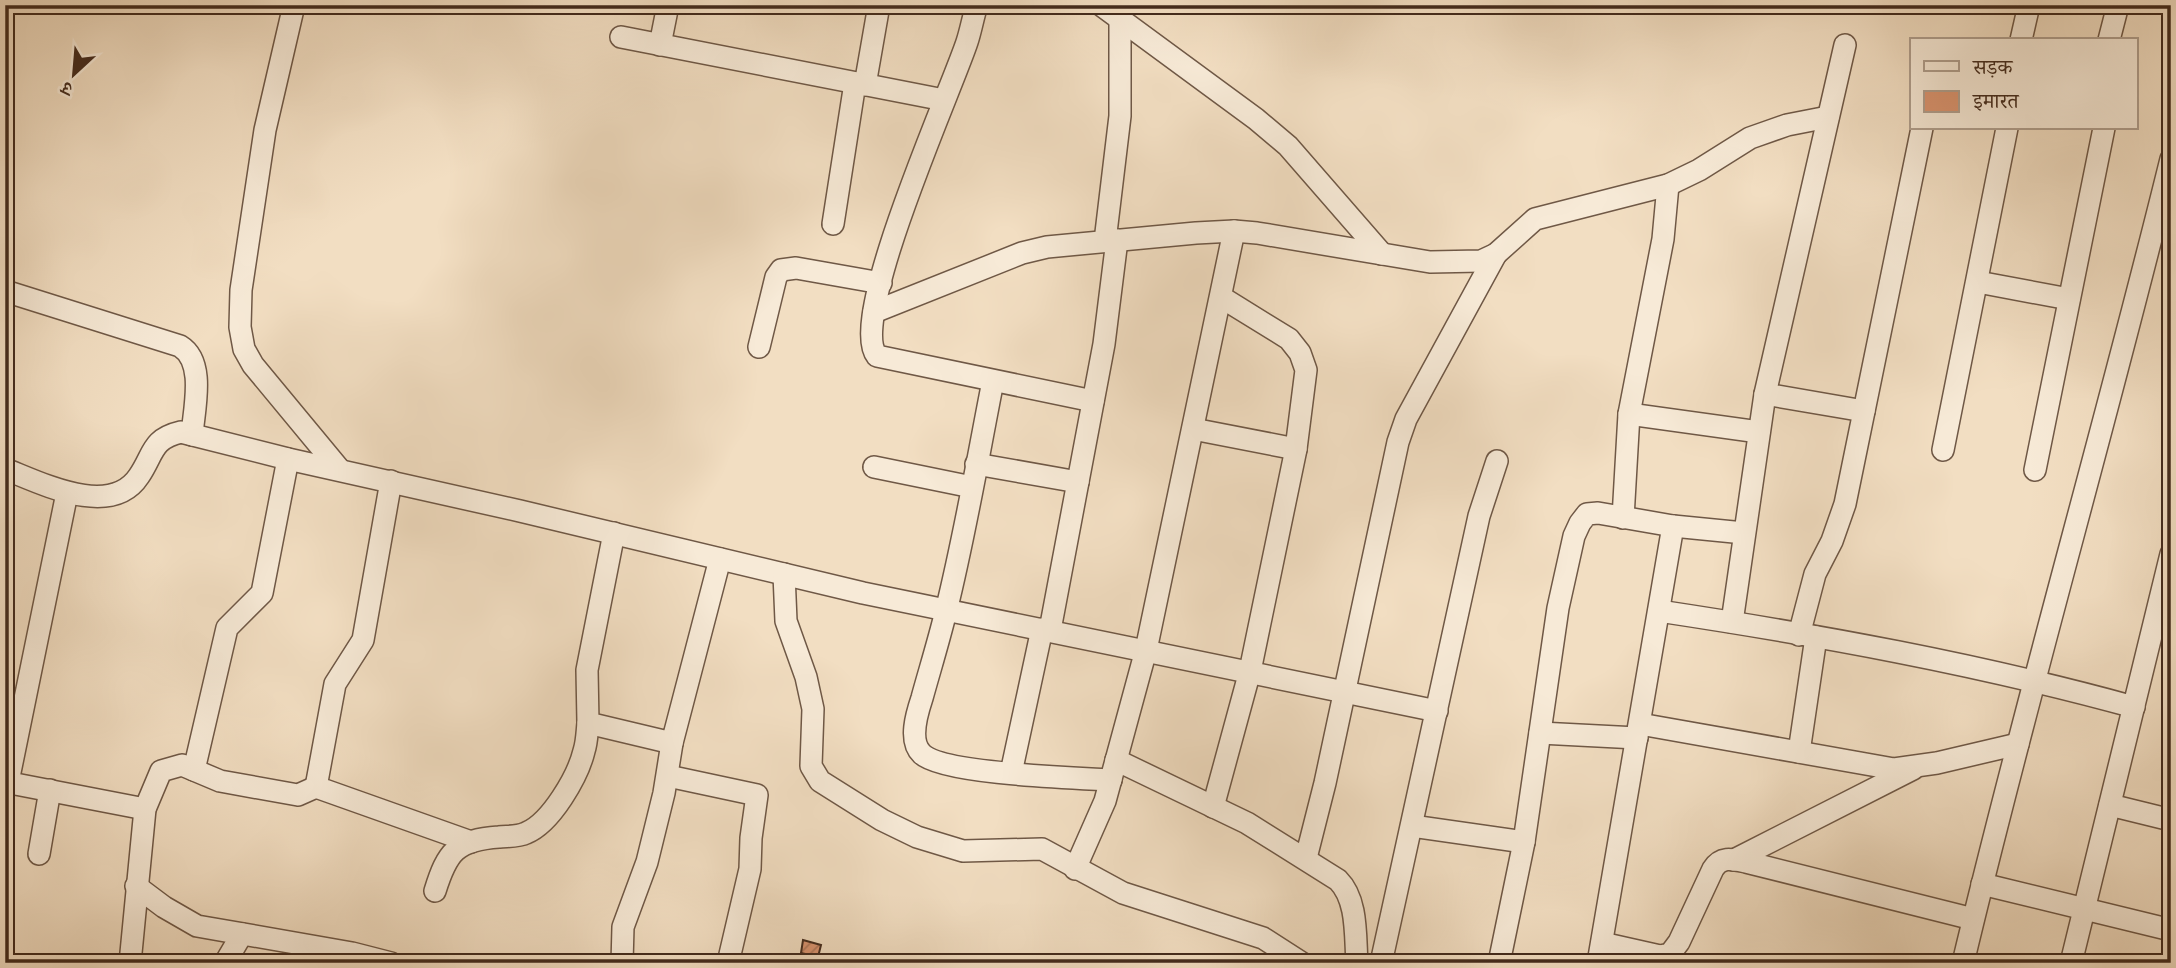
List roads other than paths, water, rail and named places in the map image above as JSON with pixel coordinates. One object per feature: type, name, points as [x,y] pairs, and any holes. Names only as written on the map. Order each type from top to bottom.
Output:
[{"type":"street","points":[[293,5],[265,130],[241,290],[240,327],[244,349],[253,365],[340,470]]},
{"type":"street","points":[[660,45],[668,5]]},
{"type":"street","points":[[833,224],[860,84],[879,5]]},
{"type":"street","points":[[977,5],[967,42],[909,188],[874,312],[871,349],[877,356],[1093,401]]},
{"type":"street","points":[[1101,5],[1256,119],[1288,146],[1382,254]]},
{"type":"street","points":[[2021,38],[2029,5]]},
{"type":"street","points":[[2110,38],[2118,5]]},
{"type":"street","points":[[1011,773],[1046,630],[1104,344],[1119,117],[1120,19]]},
{"type":"street","points":[[621,37],[944,100]]},
{"type":"street","points":[[1732,622],[1765,394],[1845,45]]},
{"type":"street","points":[[874,312],[1022,253],[1047,247],[1111,241],[1234,231],[1430,262],[1480,261],[1496,254],[1535,219],[1668,185],[1692,174],[1750,138],[1787,125],[1828,117]]},
{"type":"street","points":[[1799,752],[1807,636],[1815,573],[1832,541],[1845,504],[1922,130]]},
{"type":"street","points":[[1943,450],[2007,130]]},
{"type":"street","points":[[2035,470],[2104,130]]},
{"type":"street","points":[[1963,963],[2171,159]]},
{"type":"street","points":[[1623,518],[1629,414],[1663,239],[1668,185]]},
{"type":"street","points":[[1075,869],[1105,801],[1146,650],[1234,231]]},
{"type":"street","points":[[1306,858],[1398,442],[1406,419],[1496,254]]},
{"type":"street","points":[[759,347],[776,277],[781,270],[796,268],[881,283]]},
{"type":"street","points":[[1978,282],[2070,299]]},
{"type":"street","points":[[5,291],[180,346],[188,351],[194,362],[196,375],[192,435]]},
{"type":"street","points":[[1213,807],[1250,671],[1296,449],[1306,370],[1300,353],[1289,339],[1221,297]]},
{"type":"street","points":[[993,381],[947,610],[919,707],[915,732],[916,745],[920,752],[938,761],[995,772],[1113,770],[1213,807],[1247,823],[1306,858],[1346,887],[1354,919],[1357,963]]},
{"type":"street","points":[[1765,394],[1864,411]]},
{"type":"street","points":[[1629,414],[1759,432]]},
{"type":"street","points":[[1193,429],[1296,449]]},
{"type":"street","points":[[5,469],[68,493],[98,496],[123,491],[131,487],[140,476],[157,442],[181,432],[784,574],[1437,711]]},
{"type":"street","points":[[194,770],[227,628],[262,593],[288,459]]},
{"type":"street","points":[[1381,963],[1479,516],[1497,461]]},
{"type":"street","points":[[976,464],[1078,482]]},
{"type":"street","points":[[874,467],[972,487]]},
{"type":"street","points":[[316,787],[335,684],[363,640],[391,481]]},
{"type":"street","points":[[68,493],[7,782],[145,808]]},
{"type":"street","points":[[1499,963],[1524,842],[1558,608],[1574,536],[1580,523],[1587,514],[1598,513],[1673,526],[1744,533]]},
{"type":"street","points":[[1673,526],[1639,731],[1596,957],[1670,954],[1679,942],[1717,862],[1725,859],[1973,919]]},
{"type":"street","points":[[435,891],[444,864],[459,847],[483,838],[524,834],[540,825],[578,769],[585,748],[588,723],[587,670],[614,533]]},
{"type":"street","points":[[2071,963],[2171,554]]},
{"type":"street","points":[[622,963],[623,927],[647,862],[667,776],[671,743],[720,559]]},
{"type":"street","points":[[784,574],[786,621],[807,677],[813,709],[811,766],[820,781],[882,820],[917,837],[953,849],[1042,849],[1123,893],[1263,938],[1302,963]]},
{"type":"street","points":[[1659,611],[1732,622],[2035,680],[2134,707]]},
{"type":"street","points":[[588,723],[671,743]]},
{"type":"street","points":[[1540,733],[1639,731],[1799,752],[1895,769],[1918,767],[2018,744]]},
{"type":"street","points":[[130,963],[145,808],[161,771],[182,765],[220,780],[298,795],[316,787],[471,842]]},
{"type":"street","points":[[1734,860],[1918,767]]},
{"type":"street","points":[[667,776],[757,795],[750,869],[728,963]]},
{"type":"street","points":[[38,854],[50,790]]},
{"type":"street","points":[[2110,805],[2171,820]]},
{"type":"street","points":[[1412,826],[1524,842]]},
{"type":"street","points":[[1982,884],[2171,930]]},
{"type":"street","points":[[136,886],[197,926],[391,963]]},
{"type":"street","points":[[225,963],[242,934]]}]
